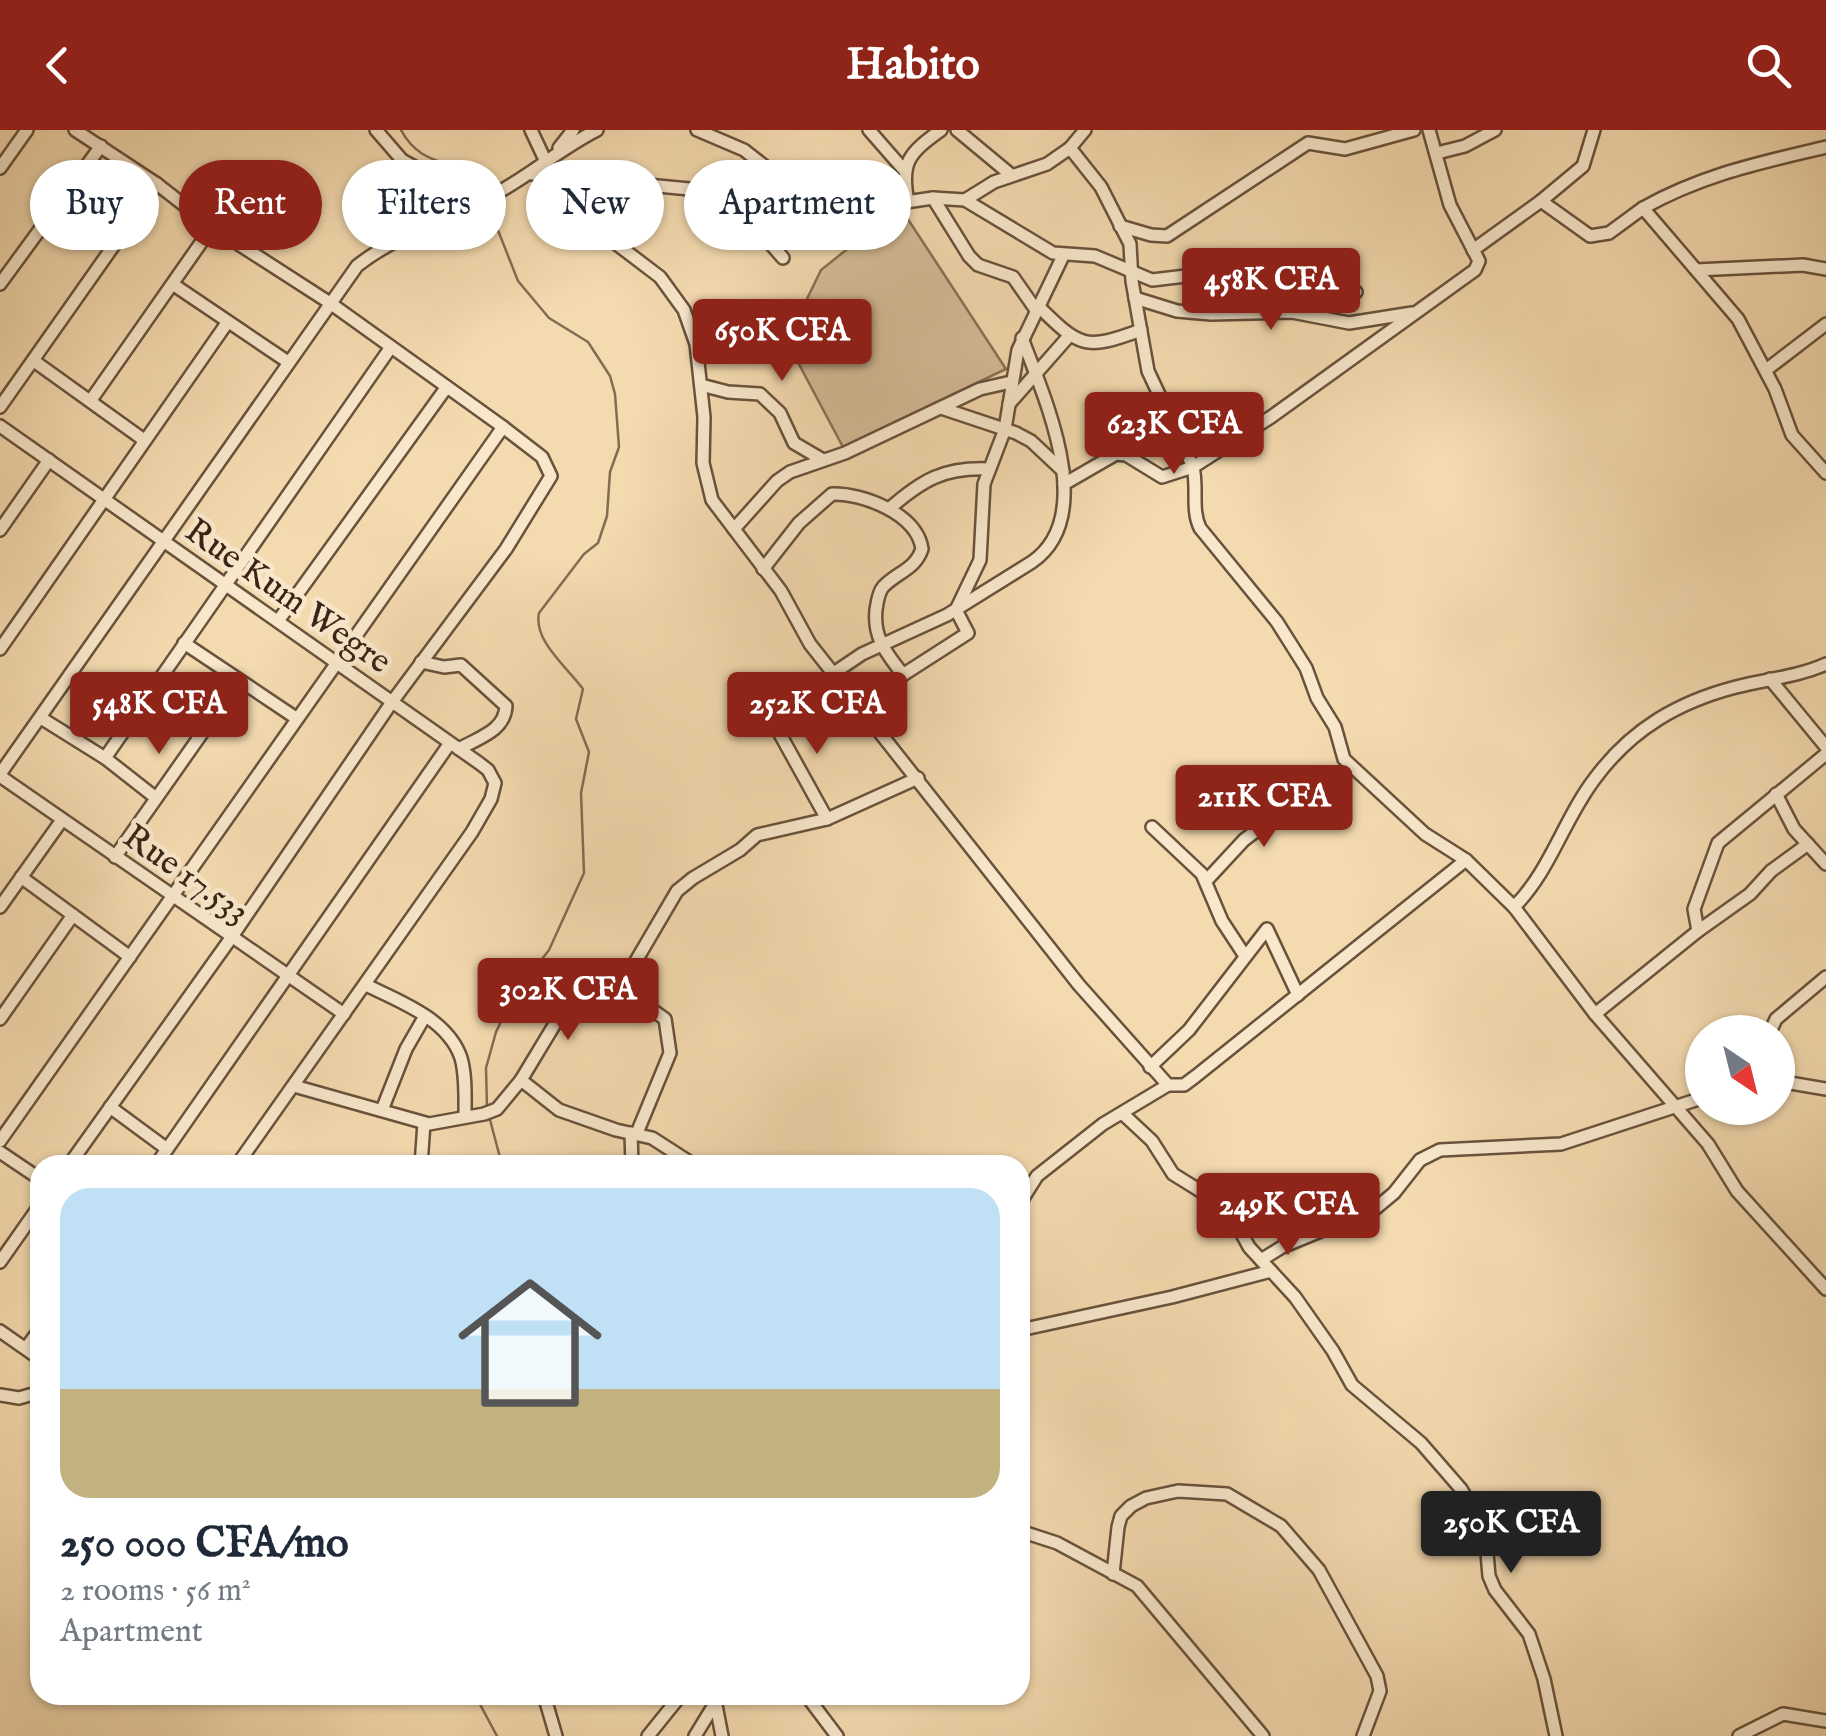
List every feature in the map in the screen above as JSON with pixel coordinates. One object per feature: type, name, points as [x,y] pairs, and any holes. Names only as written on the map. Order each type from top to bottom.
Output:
[{"type":"street","points":[[0,168],[27,130]]},
{"type":"street","points":[[75,130],[122,160]]},
{"type":"street","points":[[376,130],[402,160]]},
{"type":"street","points":[[531,130],[550,159]]},
{"type":"street","points":[[550,159],[573,130]]},
{"type":"street","points":[[550,159],[597,130]]},
{"type":"street","points":[[697,130],[744,150],[757,160]]},
{"type":"street","points":[[869,130],[895,160]]},
{"type":"street","points":[[910,160],[918,148],[941,130]]},
{"type":"street","points":[[957,130],[1010,174]]},
{"type":"street","points":[[1120,226],[1167,236],[1308,136],[1345,149],[1414,130]]},
{"type":"street","points":[[1063,477],[1116,454],[1162,477],[1193,467],[1271,417],[1475,270],[1479,261],[1450,206],[1429,130]]},
{"type":"street","points":[[1437,154],[1495,130]]},
{"type":"street","points":[[1473,250],[1582,166],[1594,130]]},
{"type":"street","points":[[966,200],[1010,174],[1047,164],[1070,148],[1082,132]]},
{"type":"street","points":[[0,284],[101,146]]},
{"type":"street","points":[[1542,200],[1590,236],[1609,232],[1643,208],[1700,180],[1746,164],[1826,147]]},
{"type":"street","points":[[1070,148],[1101,187],[1132,251],[1135,298],[1148,372],[1193,467],[1197,486],[1195,511],[1200,528],[1277,622],[1306,668],[1317,698],[1335,726],[1344,759],[1425,834],[1466,860],[1514,907],[1595,1014],[1708,1144],[1737,1191],[1826,1289]]},
{"type":"street","points":[[159,186],[179,201]]},
{"type":"street","points":[[933,198],[969,256],[978,265],[1012,277],[1037,308],[1068,336],[1099,344],[1140,330]]},
{"type":"street","points":[[911,202],[966,200],[1041,247],[1063,256],[1096,256],[1152,280],[1237,270],[1318,275],[1356,292]]},
{"type":"street","points":[[1643,208],[1738,319],[1766,370],[1792,435],[1826,473]]},
{"type":"street","points":[[0,407],[111,250]]},
{"type":"street","points":[[91,400],[197,250]]},
{"type":"street","points":[[75,1155],[231,938],[392,702],[506,550],[551,476],[542,457],[503,427],[249,250]]},
{"type":"street","points":[[0,775],[330,303],[357,266],[378,250]]},
{"type":"street","points":[[624,250],[660,277],[677,298],[696,344],[707,487],[719,512],[781,591],[810,644],[1079,984],[1168,1085]]},
{"type":"street","points":[[776,250],[783,258]]},
{"type":"street","points":[[956,610],[980,560],[984,484],[1006,429],[1011,382],[1022,338],[1063,256]]},
{"type":"street","points":[[1696,270],[1792,265],[1826,269]]},
{"type":"street","points":[[174,285],[288,362]]},
{"type":"street","points":[[1135,298],[1177,311],[1292,312],[1348,323],[1414,312]]},
{"type":"street","points":[[1,646],[227,323]]},
{"type":"street","points":[[1766,370],[1826,324]]},
{"type":"street","points":[[1009,404],[1068,336]]},
{"type":"street","points":[[826,819],[770,716],[880,645],[956,610],[1052,546],[1062,517],[1063,477],[1058,442],[1022,338]]},
{"type":"street","points":[[104,758],[391,347]]},
{"type":"street","points":[[34,361],[144,440]]},
{"type":"street","points":[[734,529],[777,481],[803,466],[845,454],[980,390],[1011,382]]},
{"type":"street","points":[[700,386],[760,394],[780,413],[794,443],[823,460]]},
{"type":"street","points":[[278,621],[446,388]]},
{"type":"street","points":[[941,408],[1031,441],[1063,477]]},
{"type":"street","name":"Rue Kum Wegre","points":[[0,426],[488,770],[495,784],[472,832],[366,985]]},
{"type":"street","points":[[0,1141],[503,427]]},
{"type":"street","points":[[0,530],[49,460]]},
{"type":"street","points":[[889,509],[926,480],[956,471],[989,470]]},
{"type":"street","points":[[763,568],[800,523],[832,494],[889,509],[917,534],[922,548],[912,568],[878,596],[875,622],[880,645],[904,675]]},
{"type":"street","points":[[860,703],[967,635],[968,628],[956,610]]},
{"type":"street","points":[[184,643],[296,718]]},
{"type":"street","points":[[163,1155],[455,746],[495,730],[503,721],[506,706],[461,665],[444,667],[422,662]]},
{"type":"street","points":[[1514,907],[1541,875],[1571,814],[1595,777],[1642,727],[1696,698],[1826,664]]},
{"type":"street","points":[[1770,679],[1826,746]]},
{"type":"street","points":[[115,857],[238,682]]},
{"type":"street","points":[[41,718],[104,758],[156,798]]},
{"type":"street","points":[[1698,931],[1694,908],[1718,842],[1826,754]]},
{"type":"street","name":"Rue 17.533","points":[[0,775],[344,1014]]},
{"type":"street","points":[[616,995],[664,910],[684,884],[757,835],[826,819],[918,778]]},
{"type":"street","points":[[1776,794],[1790,822],[1826,864]]},
{"type":"street","points":[[1206,881],[1244,840],[1301,797]]},
{"type":"street","points":[[0,907],[62,820]]},
{"type":"street","points":[[1152,827],[1206,881],[1222,920],[1245,956]]},
{"type":"street","points":[[1595,1014],[1808,844]]},
{"type":"street","points":[[1030,1187],[1037,1176],[1122,1112],[1168,1085],[1184,1085],[1466,860]]},
{"type":"street","points":[[21,877],[130,957]]},
{"type":"street","points":[[0,1020],[73,915]]},
{"type":"street","points":[[1150,1067],[1189,1030],[1267,929],[1298,996]]},
{"type":"street","points":[[1781,1015],[1826,977]]},
{"type":"street","points":[[294,1086],[424,1123],[484,1114],[497,1108],[521,1080],[579,984],[661,1014],[668,1026],[670,1053],[634,1133],[633,1155]]},
{"type":"street","points":[[244,1155],[366,985],[425,1016],[450,1040],[462,1060],[465,1115]]},
{"type":"street","points":[[382,1110],[402,1058],[425,1016]]},
{"type":"street","points":[[521,1080],[560,1110],[652,1138],[678,1155]]},
{"type":"street","points":[[1795,1083],[1826,1089]]},
{"type":"street","points":[[1261,1260],[1282,1247],[1376,1208],[1394,1193],[1420,1160],[1440,1150],[1561,1144],[1685,1103]]},
{"type":"street","points":[[110,1107],[167,1149]]},
{"type":"street","points":[[1122,1112],[1152,1142],[1173,1174],[1228,1208],[1249,1247],[1314,1324],[1352,1385],[1421,1443],[1471,1505],[1488,1538],[1489,1576],[1494,1590],[1529,1634],[1556,1736]]},
{"type":"street","points":[[422,1155],[424,1123]]},
{"type":"street","points":[[0,1152],[30,1173]]},
{"type":"street","points":[[0,1262],[30,1219]]},
{"type":"street","points":[[1030,1328],[1172,1297],[1271,1270]]},
{"type":"street","points":[[0,1331],[30,1351]]},
{"type":"street","points":[[26,1348],[30,1343]]},
{"type":"street","points":[[0,1394],[19,1398],[30,1395]]},
{"type":"street","points":[[1113,1574],[1122,1516],[1130,1506],[1146,1498],[1182,1491],[1227,1494],[1274,1520],[1319,1570],[1377,1676],[1380,1691],[1362,1736]]},
{"type":"street","points":[[1030,1534],[1057,1543],[1129,1580],[1146,1593],[1264,1736]]},
{"type":"street","points":[[547,1705],[556,1736]]},
{"type":"street","points":[[648,1736],[673,1705]]},
{"type":"street","points":[[695,1736],[711,1705]]},
{"type":"street","points":[[715,1705],[722,1736]]},
{"type":"street","points":[[813,1705],[833,1735]]},
{"type":"street","points":[[1739,1736],[1783,1714],[1826,1721]]},
{"type":"shaded area","points":[[911,224],[1006,369],[843,447],[793,353],[772,360],[763,338],[804,305],[821,270],[846,250],[911,250]]},
{"type":"waterway","points":[[401,130],[421,153],[436,160]]},
{"type":"waterway","points":[[487,1108],[486,1068],[496,1032],[514,995],[549,950],[584,873],[581,793],[589,752],[576,719],[583,689],[546,644],[539,613],[584,554],[598,543],[607,516],[610,472],[619,447],[610,376],[588,342],[549,318],[518,281],[506,250]]},
{"type":"waterway","points":[[489,1116],[499,1155]]},
{"type":"waterway","points":[[480,1705],[497,1736]]}]
